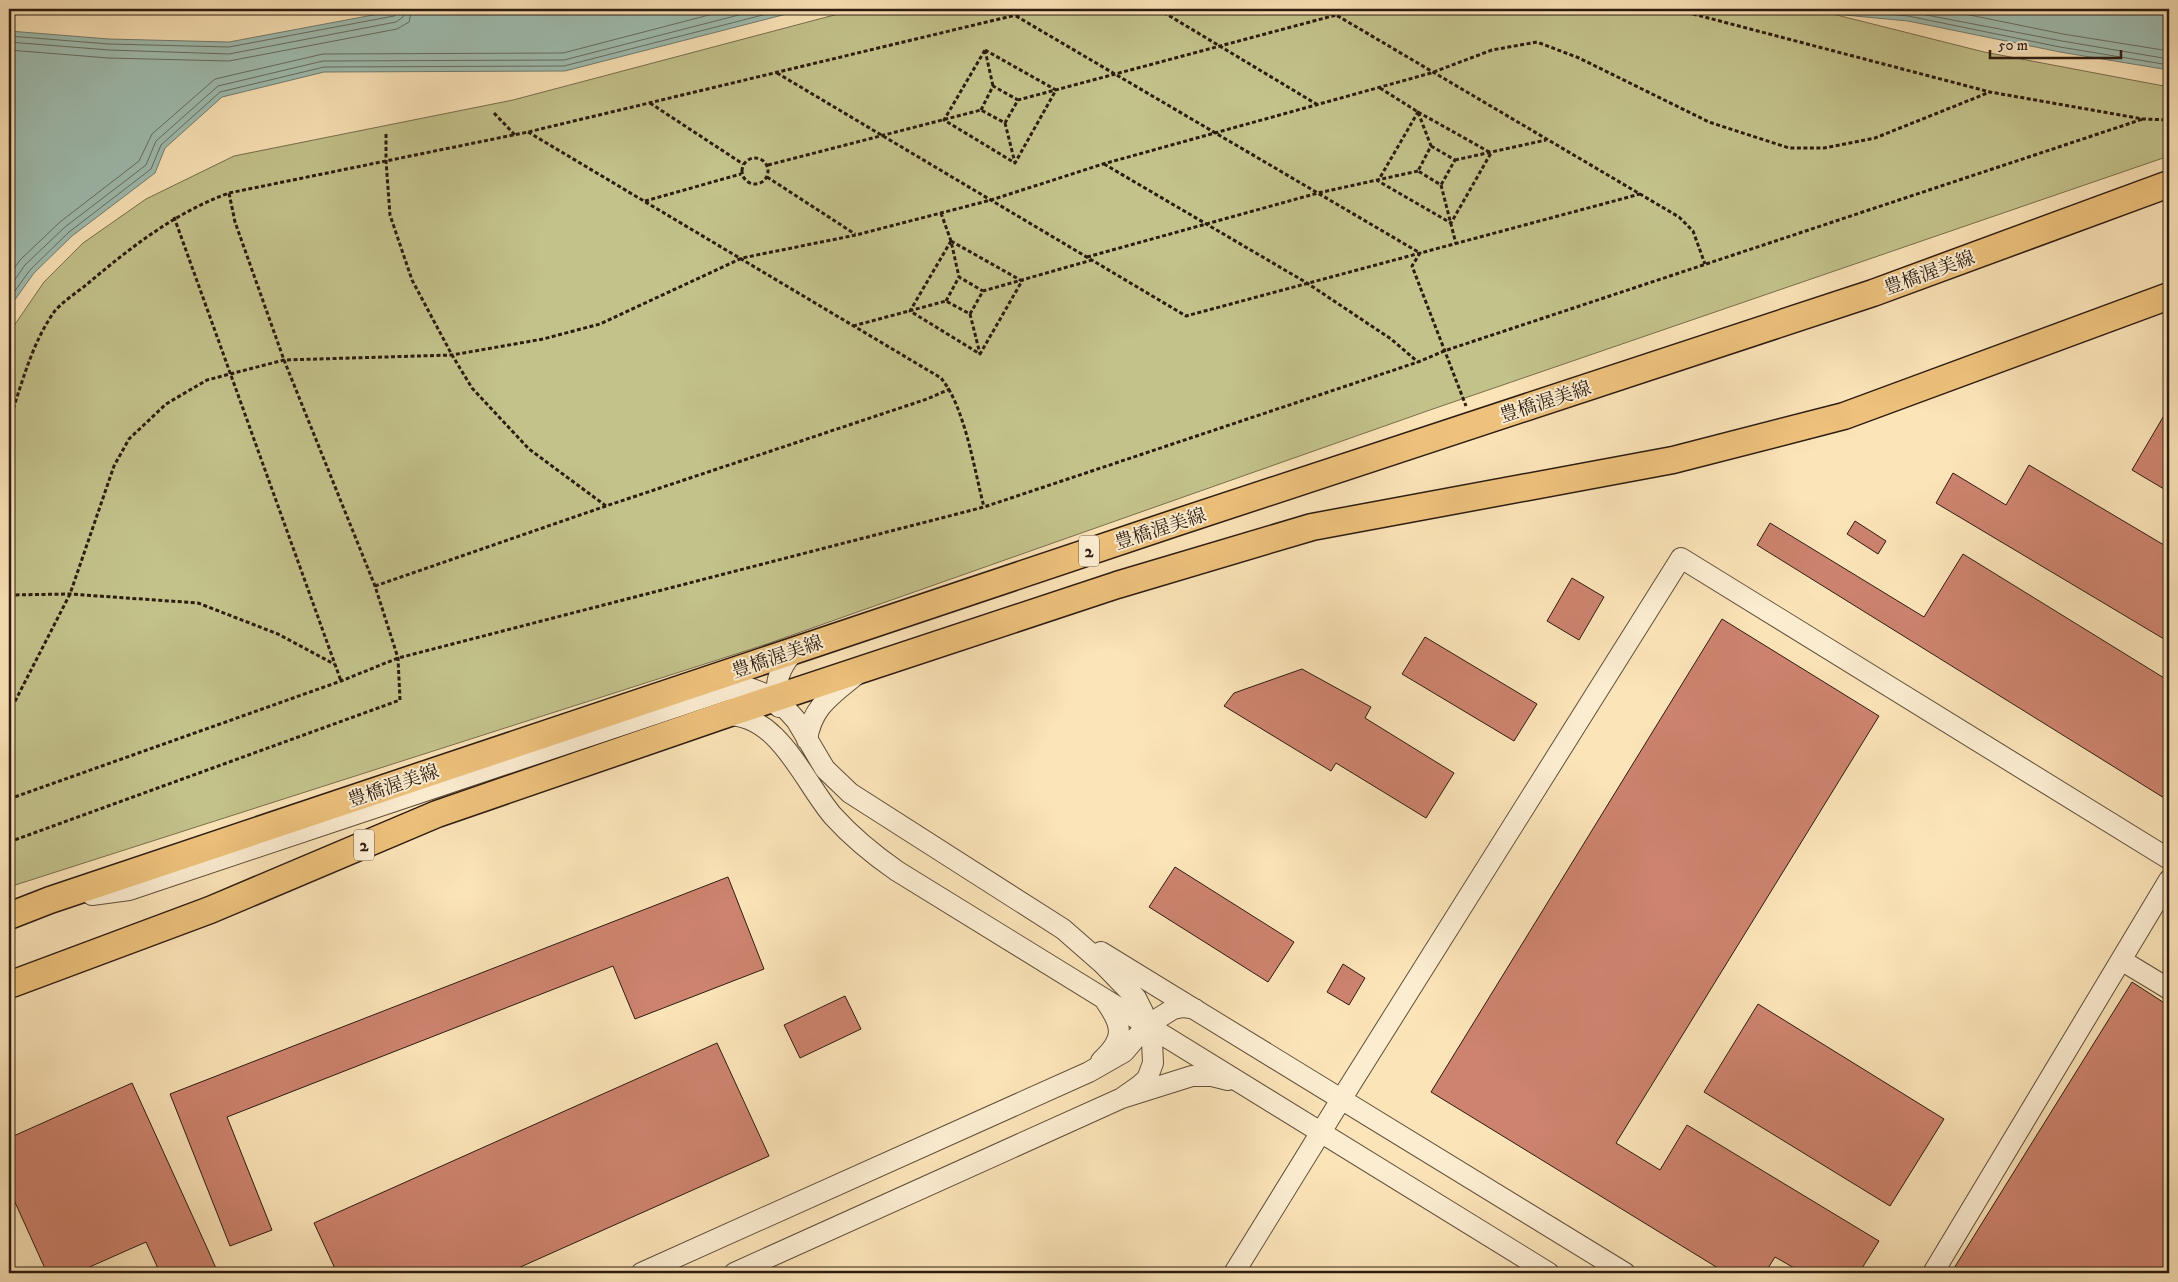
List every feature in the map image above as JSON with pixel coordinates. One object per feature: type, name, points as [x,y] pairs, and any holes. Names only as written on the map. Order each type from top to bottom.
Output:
[{"type":"main road","name":"豊橋渥美線","points":[[9,916],[50,900],[1175,522],[1873,292],[2169,184]]},
{"type":"main road","name":"豊橋渥美線","points":[[9,985],[210,910],[437,814],[866,667],[1117,585],[1312,527],[1673,460],[1844,416],[2169,296]]},
{"type":"street","points":[[1234,1273],[1320,1132],[1681,558],[2169,859]]},
{"type":"street","points":[[796,650],[787,658],[780,669],[776,684],[776,698],[789,737],[807,779]]},
{"type":"street","points":[[807,740],[811,721],[819,706],[866,667]]},
{"type":"street","points":[[50,900],[129,890],[728,690],[747,687],[776,698],[796,720],[825,768],[850,793],[1063,929],[1342,1098],[1625,1273]]},
{"type":"street","points":[[724,715],[742,716],[762,726],[776,737],[807,779],[818,798],[835,817],[873,854],[897,871],[1549,1273]]},
{"type":"street","points":[[1933,1273],[2169,880]]},
{"type":"street","points":[[1063,929],[1103,964],[1136,998],[1143,1012],[1152,1041],[1152,1063],[1146,1078],[1140,1086],[1122,1098]]},
{"type":"street","points":[[2121,960],[2169,989]]},
{"type":"street","points":[[1089,1072],[1108,1054],[1116,1043],[1119,1033],[1117,1018],[1104,1000]]},
{"type":"street","points":[[641,1273],[1089,1072],[1124,1052],[1146,1026],[1173,1009],[1183,1007],[1194,1008]]},
{"type":"street","points":[[734,1273],[1122,1098],[1192,1076],[1212,1076],[1238,1082]]},
{"type":"path","points":[[9,421],[35,345],[55,311],[124,253],[174,217],[206,201],[229,193],[515,135],[1041,9]]},
{"type":"path","points":[[1158,9],[1318,105]]},
{"type":"path","points":[[1326,9],[1431,73],[1679,217],[1693,231],[1705,264]]},
{"type":"path","points":[[1674,9],[1990,92],[2142,119],[2169,120]]},
{"type":"path","points":[[1004,123],[1018,100],[1336,15]]},
{"type":"path","points":[[1015,16],[1420,253]]},
{"type":"path","points":[[9,713],[70,594],[114,466],[130,439],[166,404],[207,380],[284,360],[452,355],[544,340],[600,324],[742,258],[856,235],[991,200],[1103,164],[1217,134],[1431,73],[1492,50],[1537,42],[1579,58],[1709,122],[1789,148],[1824,148],[1875,138],[1990,92]]},
{"type":"path","points":[[985,50],[1056,90]]},
{"type":"path","points":[[981,110],[993,86],[985,50]]},
{"type":"path","points":[[944,120],[985,50]]},
{"type":"path","points":[[777,73],[1186,316],[1640,194]]},
{"type":"path","points":[[993,86],[1018,100]]},
{"type":"path","points":[[1380,88],[1418,112],[1491,153]]},
{"type":"path","points":[[1015,163],[1056,90]]},
{"type":"path","points":[[650,103],[743,164]]},
{"type":"path","points":[[768,165],[981,110],[1004,123],[1015,163]]},
{"type":"path","points":[[1418,112],[1431,146],[1455,160],[1546,140]]},
{"type":"path","points":[[1378,181],[1418,112]]},
{"type":"path","points":[[494,113],[515,135]]},
{"type":"path","points":[[9,799],[341,681],[398,658],[984,506],[2142,119]]},
{"type":"path","points":[[944,120],[1015,163]]},
{"type":"path","points":[[528,132],[941,378],[950,389],[959,413],[984,506]]},
{"type":"path","points":[[386,134],[390,215],[412,280],[452,355],[472,388],[529,449],[606,506]]},
{"type":"path","points":[[1418,171],[1431,146]]},
{"type":"path","points":[[1452,223],[1491,153]]},
{"type":"path","points":[[751,158],[761,159],[768,165],[767,177],[759,185],[748,184],[741,174],[743,164],[751,158]]},
{"type":"path","points":[[1441,184],[1455,160]]},
{"type":"path","points":[[1103,164],[1307,283],[1391,339],[1418,362]]},
{"type":"path","points":[[1086,257],[1318,194],[1418,171],[1441,184],[1456,244]]},
{"type":"path","points":[[644,201],[741,174]]},
{"type":"path","points":[[767,177],[856,235]]},
{"type":"path","points":[[1378,181],[1452,223]]},
{"type":"path","points":[[9,842],[400,700],[398,658],[374,586],[284,360],[235,222],[229,193]]},
{"type":"path","points":[[941,213],[951,241],[959,276],[946,301]]},
{"type":"path","points":[[174,217],[341,681]]},
{"type":"path","points":[[951,241],[1022,281]]},
{"type":"path","points":[[910,311],[951,241]]},
{"type":"path","points":[[1420,253],[1412,266],[1474,425]]},
{"type":"path","points":[[980,354],[970,314],[983,291],[1092,260]]},
{"type":"path","points":[[959,276],[983,291]]},
{"type":"path","points":[[980,354],[1022,281]]},
{"type":"path","points":[[853,326],[946,301],[970,314]]},
{"type":"path","points":[[910,311],[980,354]]},
{"type":"path","points":[[374,586],[927,399],[950,389]]},
{"type":"path","points":[[9,595],[70,594],[198,602],[278,634],[335,665]]},
{"type":"shaded area","points":[[857,9],[1813,9],[1984,52],[2169,87],[2169,156],[1430,410],[764,645],[9,887],[9,333],[44,282],[83,243],[146,199],[234,156],[513,100]]},
{"type":"water","points":[[405,9],[806,9],[565,71],[324,72],[222,97],[165,148],[155,173],[72,236],[34,273],[9,308],[9,31],[109,39],[229,42]]},
{"type":"water","points":[[1818,9],[2169,9],[2169,70],[2060,52],[1908,21],[1834,14]]},
{"type":"building","points":[[2169,407],[2169,492],[2132,470]]},
{"type":"building","points":[[2029,465],[2169,548],[2169,642],[1936,503],[1953,473],[2006,505]]},
{"type":"building","points":[[1855,521],[1886,541],[1878,554],[1847,534]]},
{"type":"building","points":[[1770,523],[1924,617],[1963,554],[2169,681],[2169,801],[1757,545]]},
{"type":"building","points":[[1572,578],[1604,597],[1579,640],[1547,621]]},
{"type":"building","points":[[1722,619],[1879,716],[1616,1143],[1660,1170],[1687,1125],[1879,1241],[1859,1273],[1803,1273],[1775,1257],[1765,1273],[1726,1273],[1431,1092]]},
{"type":"building","points":[[1425,637],[1537,704],[1514,741],[1402,674]]},
{"type":"building","points":[[1302,669],[1371,707],[1365,718],[1454,773],[1426,818],[1336,763],[1331,771],[1224,706],[1234,693]]},
{"type":"building","points":[[1175,867],[1294,942],[1268,982],[1149,907]]},
{"type":"building","points":[[728,877],[764,969],[635,1019],[613,966],[227,1117],[272,1230],[230,1246],[170,1094]]},
{"type":"building","points":[[1343,964],[1365,978],[1349,1005],[1327,992]]},
{"type":"building","points":[[2132,982],[2169,1006],[2169,1273],[1951,1273]]},
{"type":"building","points":[[845,996],[861,1029],[800,1058],[784,1025]]},
{"type":"building","points":[[1758,1004],[1944,1119],[1890,1206],[1704,1092]]},
{"type":"building","points":[[717,1043],[769,1156],[507,1273],[337,1273],[314,1223]]},
{"type":"building","points":[[132,1083],[218,1273],[160,1273],[146,1242],[76,1273],[47,1273],[9,1189],[9,1138]]}]
